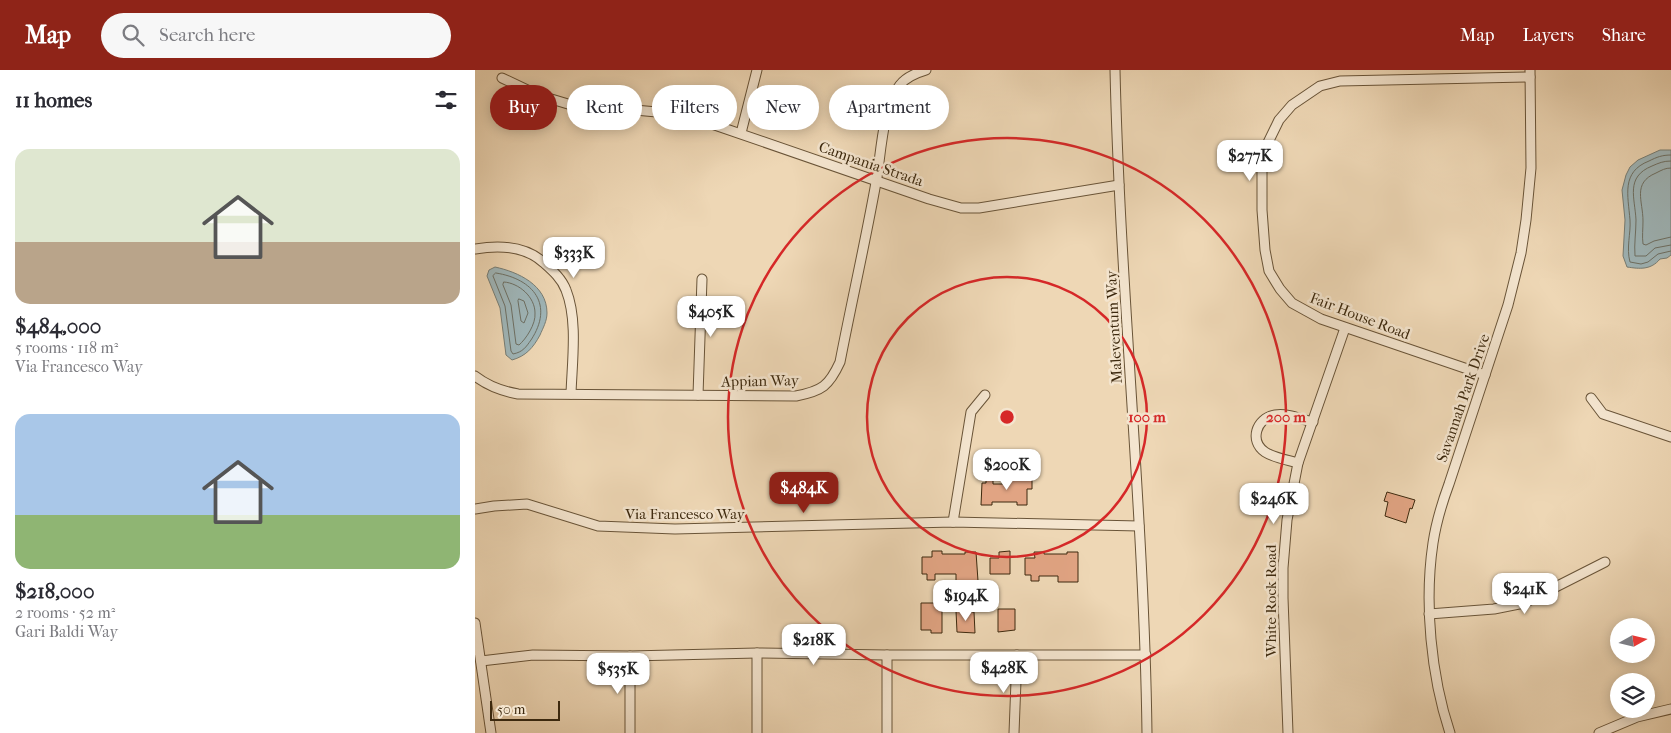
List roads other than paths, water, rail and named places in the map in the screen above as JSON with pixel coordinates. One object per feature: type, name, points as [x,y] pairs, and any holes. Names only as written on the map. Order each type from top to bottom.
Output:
[{"type":"street","points":[[741,133],[757,70]]},
{"type":"street","name":"Appian Way","points":[[475,376],[491,386],[517,394],[796,396],[817,391],[831,380],[840,362],[886,121],[895,92],[909,77],[926,70]]},
{"type":"street","name":"Maleventum Way","points":[[1115,70],[1119,185],[1146,655],[1147,733]]},
{"type":"street","name":"Fair House Road","points":[[1485,375],[1345,328],[1321,319],[1292,303],[1280,289],[1269,271],[1265,250],[1262,210],[1262,155],[1279,120],[1292,105],[1320,86],[1340,81],[1530,74]]},
{"type":"street","name":"Savannah Park Drive","points":[[1449,733],[1438,691],[1429,614],[1433,542],[1440,512],[1508,305],[1521,253],[1531,168],[1530,74]]},
{"type":"street","name":"Campania Strada","points":[[503,78],[544,97],[568,104],[668,113],[741,133],[953,206],[969,209],[1119,185]]},
{"type":"street","points":[[475,249],[507,247],[532,253],[560,278],[566,289],[571,310],[571,394]]},
{"type":"street","points":[[698,396],[702,279]]},
{"type":"street","name":"White Rock Road","points":[[1288,733],[1283,568],[1287,520],[1298,463],[1345,328]]},
{"type":"street","points":[[953,522],[971,412],[985,395]]},
{"type":"street","points":[[1591,398],[1603,414],[1671,437]]},
{"type":"street","points":[[1298,463],[1266,453],[1259,447],[1256,440],[1257,431],[1262,421],[1272,415],[1282,414],[1313,422]]},
{"type":"street","name":"Via Francesco Way","points":[[475,509],[527,504],[598,526],[675,529],[953,522],[1139,526]]},
{"type":"street","points":[[1429,614],[1494,609],[1524,603],[1605,562]]},
{"type":"street","points":[[475,623],[491,733]]},
{"type":"street","points":[[481,661],[533,655],[630,656],[757,653],[1146,655]]},
{"type":"street","points":[[757,653],[757,733]]},
{"type":"street","points":[[887,655],[887,733]]},
{"type":"street","points":[[1014,733],[1017,655]]},
{"type":"street","points":[[630,656],[630,733]]},
{"type":"street","points":[[1599,733],[1637,717],[1671,709]]},
{"type":"water","points":[[1660,150],[1671,150],[1671,255],[1660,259],[1649,267],[1627,267],[1623,256],[1625,220],[1622,190],[1626,175],[1630,167],[1638,160]]},
{"type":"water","points":[[495,267],[513,272],[530,281],[537,287],[546,303],[546,319],[537,340],[525,354],[512,360],[506,355],[500,308],[487,276],[489,270]]}]
